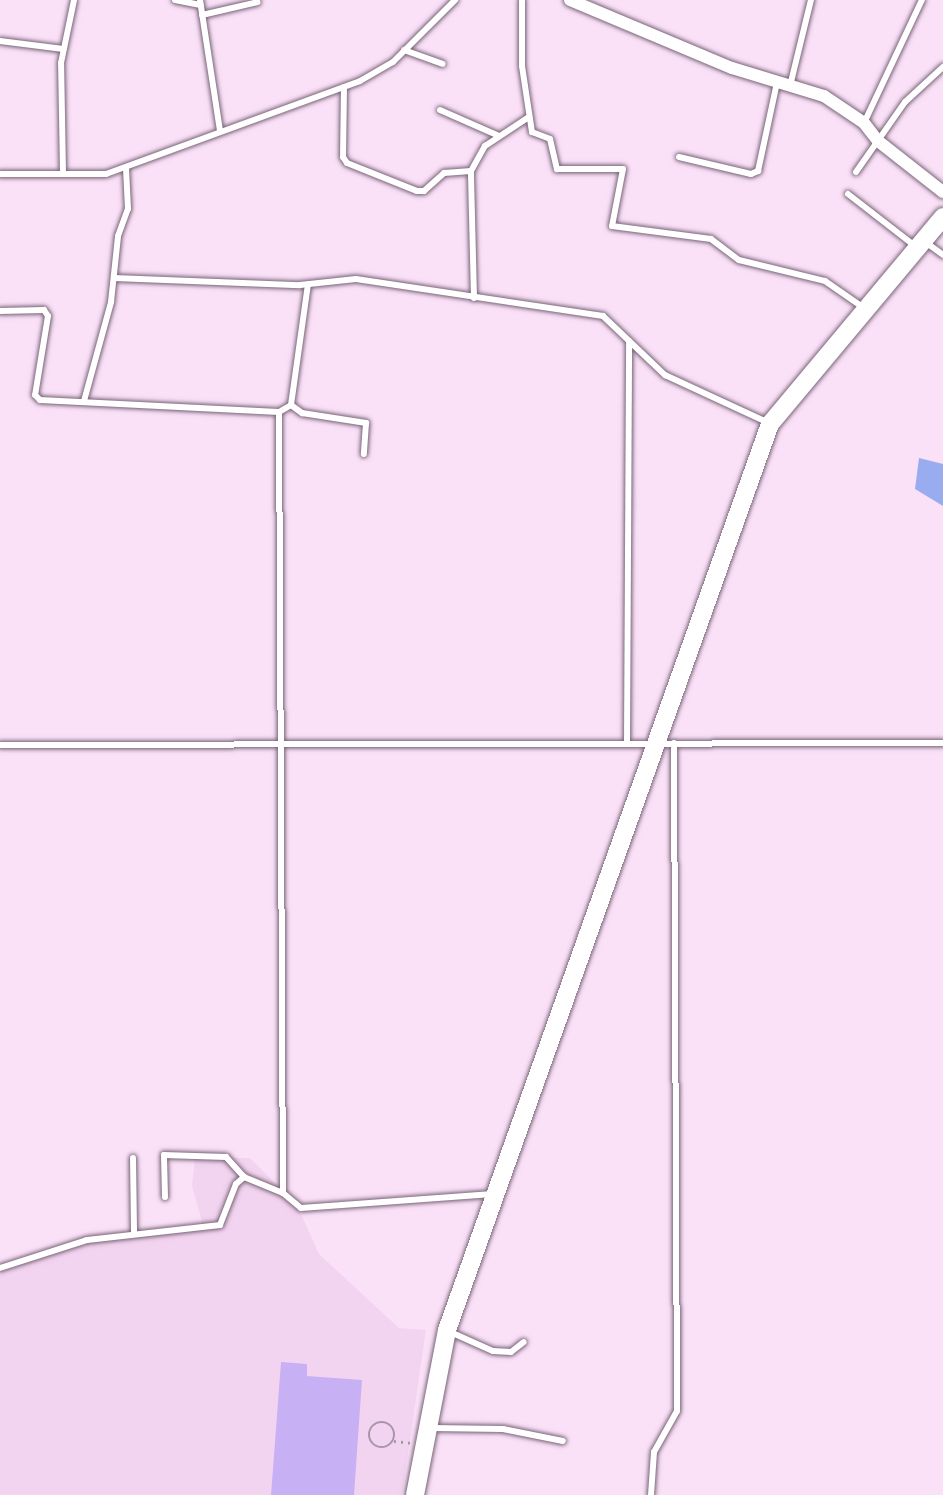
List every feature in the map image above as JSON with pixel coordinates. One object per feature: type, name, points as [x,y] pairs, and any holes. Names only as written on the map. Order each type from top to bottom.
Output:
[{"type":"street","points":[[577,1],[732,68],[824,96],[864,122],[878,141],[943,192]]},
{"type":"street","points":[[415,1495],[447,1330],[655,743],[776,417],[868,312],[919,244],[943,217]]},
{"type":"lane","points":[[63,173],[63,48],[74,0]]},
{"type":"lane","points":[[175,0],[200,2],[220,131]]},
{"type":"lane","points":[[0,174],[106,174],[344,87],[379,71],[455,0]]},
{"type":"lane","points":[[522,0],[522,66],[529,117],[535,136],[554,145],[557,169],[624,169],[612,226],[710,239],[739,260],[825,281],[868,312]]},
{"type":"lane","points":[[790,86],[811,0]]},
{"type":"lane","points":[[864,122],[922,0]]},
{"type":"lane","points":[[202,15],[258,2]]},
{"type":"lane","points":[[0,41],[63,48]]},
{"type":"lane","points":[[404,50],[443,64]]},
{"type":"lane","points":[[856,172],[905,102],[943,67]]},
{"type":"lane","points":[[679,157],[751,174],[758,171],[777,82]]},
{"type":"lane","points":[[344,87],[343,157],[347,163],[417,191],[424,191],[444,173],[471,171]]},
{"type":"lane","points":[[440,110],[499,136]]},
{"type":"lane","points":[[474,299],[471,171],[485,146],[529,117]]},
{"type":"lane","points":[[84,401],[114,278],[118,236],[128,209],[126,168]]},
{"type":"lane","points":[[848,194],[919,244],[943,256]]},
{"type":"lane","points":[[114,278],[308,284],[356,279],[474,299],[603,316],[665,375],[776,417]]},
{"type":"lane","points":[[291,405],[308,284]]},
{"type":"lane","points":[[0,311],[44,310],[48,316],[35,395],[40,400],[279,412],[291,405]]},
{"type":"lane","points":[[627,744],[629,341]]},
{"type":"lane","points":[[291,405],[302,413],[366,423],[364,454]]},
{"type":"lane","points":[[279,412],[283,1194]]},
{"type":"lane","points":[[651,1495],[654,1452],[677,1410],[674,743]]},
{"type":"lane","points":[[0,745],[943,743]]},
{"type":"lane","points":[[164,1197],[164,1155],[226,1157],[244,1177],[283,1194],[301,1208],[468,1193],[495,1195]]},
{"type":"lane","points":[[132,1158],[134,1234]]},
{"type":"lane","points":[[0,1268],[87,1240],[220,1225],[236,1184],[244,1177]]},
{"type":"lane","points":[[447,1330],[493,1351],[511,1352],[524,1342]]},
{"type":"lane","points":[[430,1427],[503,1429],[563,1441]]},
{"type":"path","points":[[378,1423],[386,1423],[393,1429],[394,1441],[384,1448],[376,1447],[369,1433],[378,1423]]},
{"type":"shaded area","points":[[195,1158],[250,1158],[297,1205],[319,1254],[399,1328],[426,1330],[402,1495],[0,1495],[0,1271],[89,1237],[142,1230],[182,1233],[203,1225],[192,1186]]},
{"type":"water","points":[[919,458],[943,464],[943,506],[915,489]]},
{"type":"building","points":[[281,1362],[307,1364],[307,1376],[362,1380],[354,1495],[271,1495]]}]
